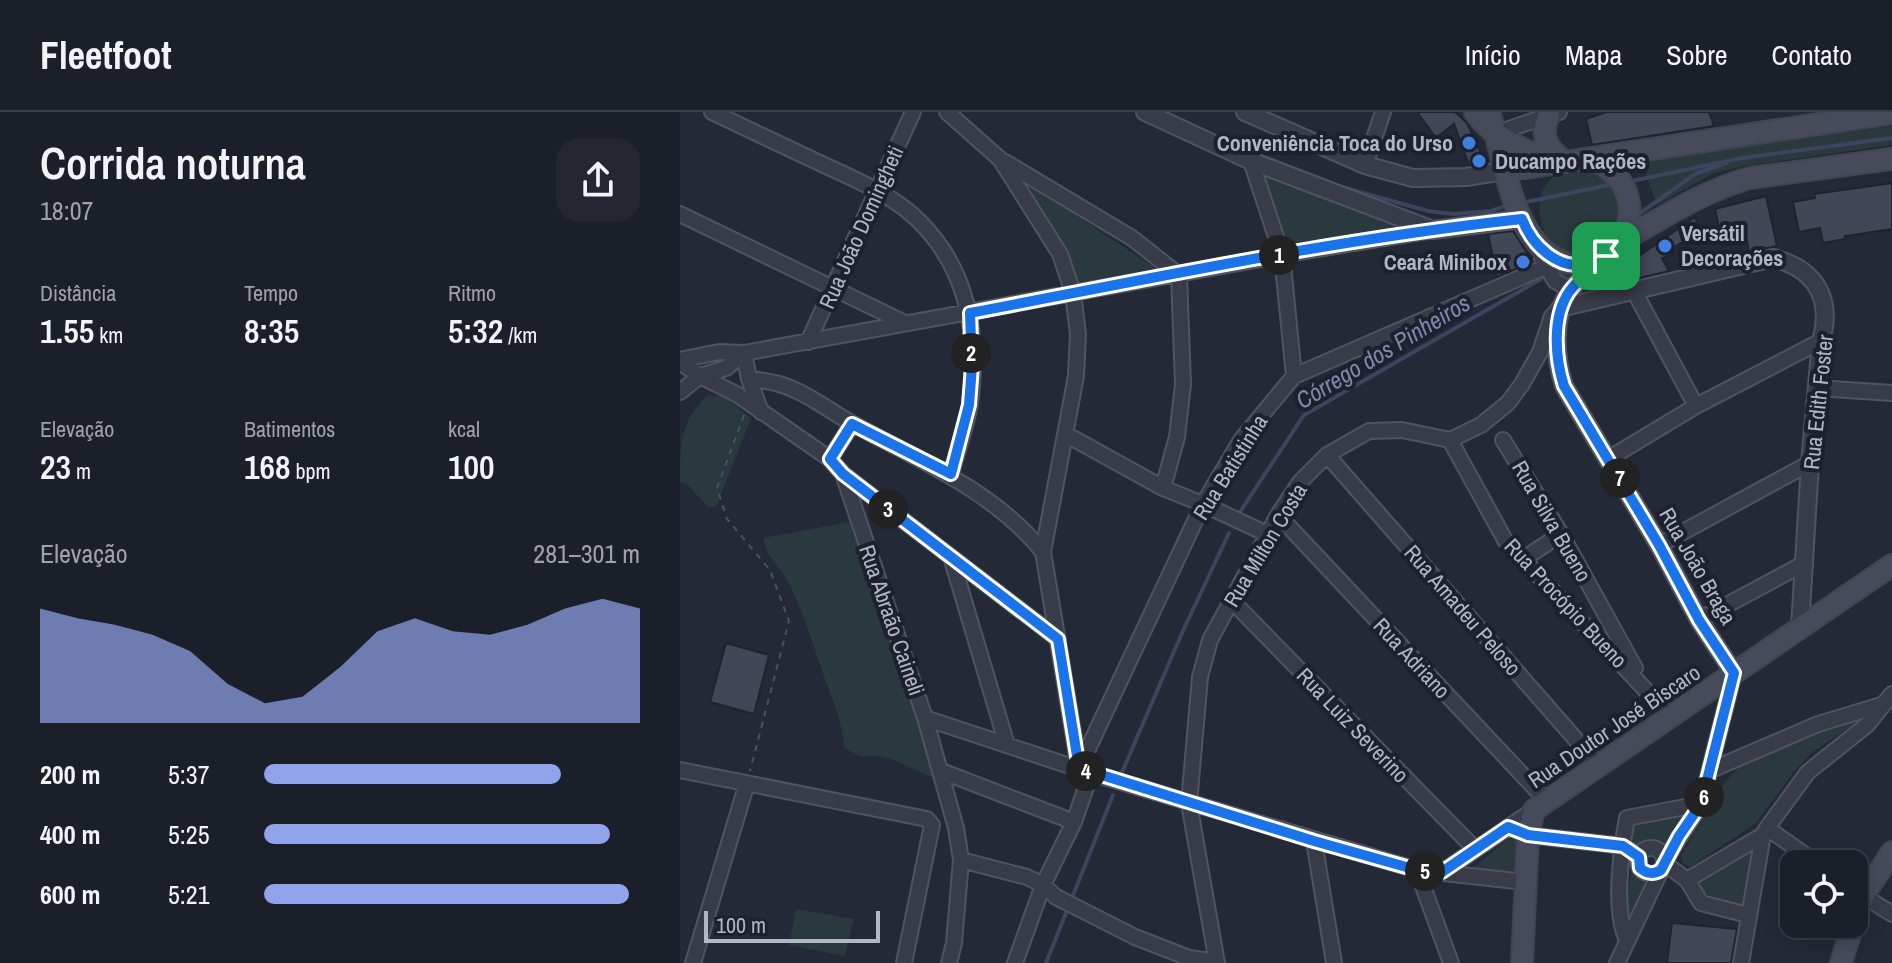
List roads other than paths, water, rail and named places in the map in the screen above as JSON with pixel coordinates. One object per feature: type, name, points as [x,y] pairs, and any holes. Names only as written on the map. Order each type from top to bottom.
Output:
[{"type":"main road","points":[[1475,112],[1494,134],[1559,163]]},
{"type":"main road","points":[[1489,112],[1504,171],[1526,224],[1549,256],[1568,264],[1588,264],[1707,192],[1730,183],[1892,159]]},
{"type":"main road","points":[[1504,171],[1892,113]]},
{"type":"main road","points":[[1554,114],[1544,128],[1545,141],[1559,163]]},
{"type":"main road","points":[[1593,160],[1613,172],[1626,191],[1629,223],[1613,249]]},
{"type":"main road","points":[[1526,224],[1531,181],[1559,163]]},
{"type":"main road","name":"Rua Doutor José Biscaro","points":[[1540,805],[1892,565]]},
{"type":"main road","points":[[1522,963],[1528,835],[1540,805]]},
{"type":"main road","points":[[1868,881],[1892,852]]},
{"type":"main road","points":[[1841,963],[1848,938]]},
{"type":"street","points":[[712,112],[877,190],[920,222],[941,249],[957,275],[970,313],[972,366],[969,405],[951,474]]},
{"type":"street","name":"Rua João Domingheti","points":[[808,342],[913,112]]},
{"type":"street","points":[[947,112],[1000,159],[1132,238],[1179,275],[1183,384],[1177,437],[1163,488]]},
{"type":"street","points":[[1145,112],[1251,161],[1433,230]]},
{"type":"street","points":[[1245,112],[1365,165],[1413,178],[1466,177],[1504,171]]},
{"type":"street","points":[[1365,165],[1383,112]]},
{"type":"street","points":[[1494,134],[1554,114]]},
{"type":"street","points":[[1000,159],[1060,254],[1073,293],[1078,334],[1077,362],[1067,435],[1043,552],[1085,771]]},
{"type":"street","points":[[1251,161],[1282,255],[1294,376]]},
{"type":"street","points":[[680,214],[905,323]]},
{"type":"street","points":[[680,361],[719,352],[744,353],[808,342],[1433,230],[1526,224],[1545,267],[1555,281],[1575,296],[1613,249]]},
{"type":"street","name":"Rua Edith Foster","points":[[1560,308],[1575,296],[1634,291],[1773,258],[1790,263],[1805,273],[1826,307],[1826,323],[1821,341],[1810,463],[1800,627]]},
{"type":"street","name":"Rua Batistinha","points":[[1015,963],[1074,822],[1085,771],[1203,504],[1241,440],[1294,376],[1545,267]]},
{"type":"street","points":[[1634,291],[1696,406]]},
{"type":"street","points":[[1450,440],[1481,425],[1508,403],[1540,352],[1552,316],[1560,308]]},
{"type":"street","name":"Rua João Braga","points":[[1560,308],[1557,336],[1560,375],[1564,386],[1659,545],[1699,620],[1734,673]]},
{"type":"street","points":[[1608,459],[1696,406],[1821,341]]},
{"type":"street","points":[[680,392],[700,376],[726,368],[744,353]]},
{"type":"street","points":[[744,353],[755,408]]},
{"type":"street","name":"Rua Abraão Caineli","points":[[680,361],[830,459],[843,474],[925,718],[956,828],[961,860],[954,943],[949,963]]},
{"type":"street","points":[[749,379],[779,384],[806,395],[852,424],[951,474],[1029,533],[1043,552]]},
{"type":"street","points":[[1817,388],[1892,393]]},
{"type":"street","points":[[830,459],[852,424]]},
{"type":"street","name":"Rua Milton Costa","points":[[1217,962],[1189,803],[1200,677],[1210,640],[1278,515],[1300,482],[1327,455],[1369,431],[1402,430],[1450,440]]},
{"type":"street","points":[[1067,435],[1163,488],[1267,534]]},
{"type":"street","name":"Rua Procópio Bueno","points":[[1450,440],[1505,540],[1670,716]]},
{"type":"street","name":"Rua Silva Bueno","points":[[1503,440],[1561,534],[1645,687]]},
{"type":"street","name":"Rua Amadeu Peloso","points":[[1327,455],[1599,766]]},
{"type":"street","points":[[1659,545],[1810,463]]},
{"type":"street","points":[[843,474],[1058,639]]},
{"type":"street","name":"Rua Adriano","points":[[1278,515],[1540,805]]},
{"type":"street","points":[[1522,560],[1561,534]]},
{"type":"street","points":[[951,557],[1007,745]]},
{"type":"street","points":[[1699,620],[1805,563]]},
{"type":"street","name":"Rua Luiz Severino","points":[[1232,601],[1475,849]]},
{"type":"street","points":[[1617,963],[1663,864],[1701,804],[1734,673]]},
{"type":"street","points":[[1711,770],[1804,729],[1887,700]]},
{"type":"street","points":[[1687,880],[1765,831],[1808,772],[1867,725],[1887,700]]},
{"type":"street","points":[[925,718],[1085,771],[1417,870],[1525,882]]},
{"type":"street","points":[[680,770],[924,816],[932,825],[904,963]]},
{"type":"street","points":[[941,771],[1074,822]]},
{"type":"street","points":[[693,963],[747,783]]},
{"type":"street","points":[[1627,940],[1620,921],[1627,818],[1701,804]]},
{"type":"street","name":"Rua Doutor José Biscaro","points":[[1442,872],[1540,805]]},
{"type":"street","points":[[1508,827],[1528,835],[1623,846],[1639,857],[1642,852],[1653,848],[1658,850],[1663,864],[1687,880],[1701,903],[1748,915]]},
{"type":"street","points":[[1765,831],[1796,850]]},
{"type":"street","points":[[1741,963],[1765,831]]},
{"type":"street","points":[[1314,841],[1334,963]]},
{"type":"street","points":[[961,860],[1004,870],[1135,937],[1189,958],[1217,962]]},
{"type":"street","points":[[1417,870],[1451,963]]},
{"type":"street","points":[[1868,899],[1892,914]]},
{"type":"waterway","points":[[1627,182],[1742,158],[1892,138]]},
{"type":"waterway","points":[[1241,148],[1342,187],[1428,211],[1454,214],[1491,211],[1508,205]]},
{"type":"waterway","name":"Córrego dos Pinheiros","points":[[1636,216],[1695,174],[1726,163]]},
{"type":"waterway","points":[[1526,202],[1614,184]]},
{"type":"waterway","name":"Córrego dos Pinheiros","points":[[1576,256],[1616,230]]},
{"type":"waterway","name":"Córrego dos Pinheiros","points":[[1238,515],[1304,415],[1541,279]]},
{"type":"waterway","name":"Córrego dos Pinheiros","points":[[1120,777],[1229,533]]},
{"type":"waterway","name":"Córrego dos Pinheiros","points":[[1046,963],[1113,795]]},
{"type":"place","name":"Conveniência Toca do Urso","points":[[1469,143]]},
{"type":"place","name":"Ducampo Rações","points":[[1479,161]]},
{"type":"place","name":"Versátil Decorações","points":[[1665,246]]},
{"type":"place","name":"Ceará Minibox","points":[[1523,262]]}]
